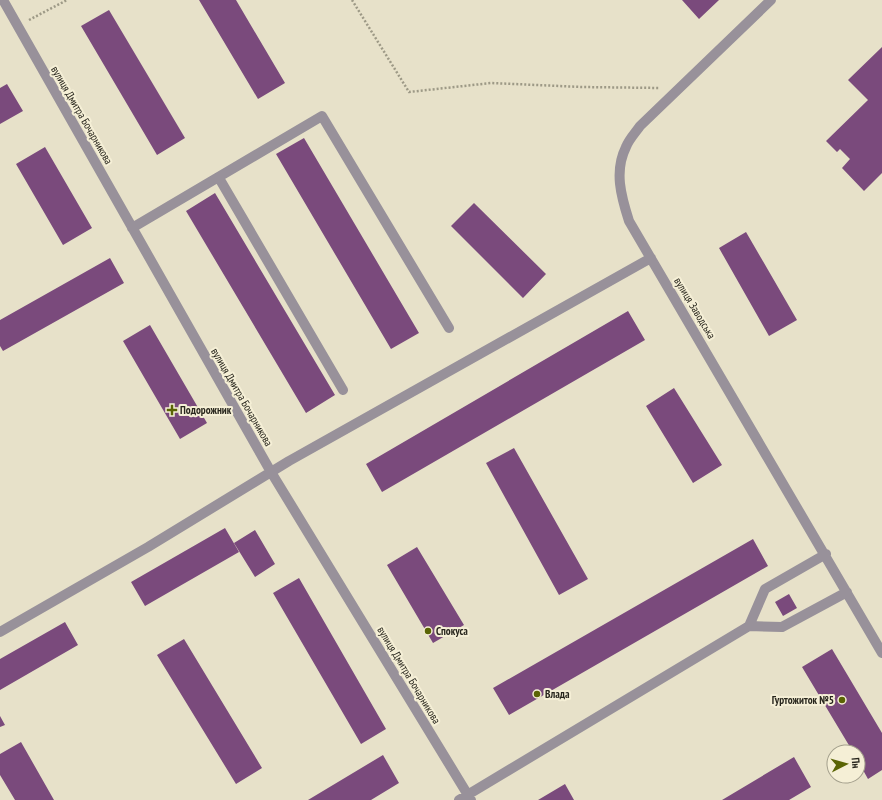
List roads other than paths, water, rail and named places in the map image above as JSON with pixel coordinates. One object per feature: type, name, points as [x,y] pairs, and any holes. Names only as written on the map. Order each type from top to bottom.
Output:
[{"type":"street","name":"вулиця Дмитра Бочарникова","points":[[3,0],[271,472],[466,798]]},
{"type":"street","name":"вулиця Заводська","points":[[771,0],[640,126],[626,147],[619,171],[620,195],[629,221],[826,554],[882,653]]},
{"type":"street","points":[[132,228],[322,116],[449,328]]},
{"type":"street","points":[[219,178],[343,390]]},
{"type":"street","points":[[0,632],[148,547],[271,472],[651,258]]},
{"type":"street","points":[[749,626],[765,589],[826,554]]},
{"type":"street","points":[[466,798],[749,626],[782,627],[847,592]]},
{"type":"place","name":"Подорожник","points":[[172,410]]},
{"type":"place","name":"Спокуса","points":[[428,631]]},
{"type":"place","name":"Влада","points":[[537,694]]},
{"type":"place","name":"Гуртожиток №5","points":[[842,700]]}]
